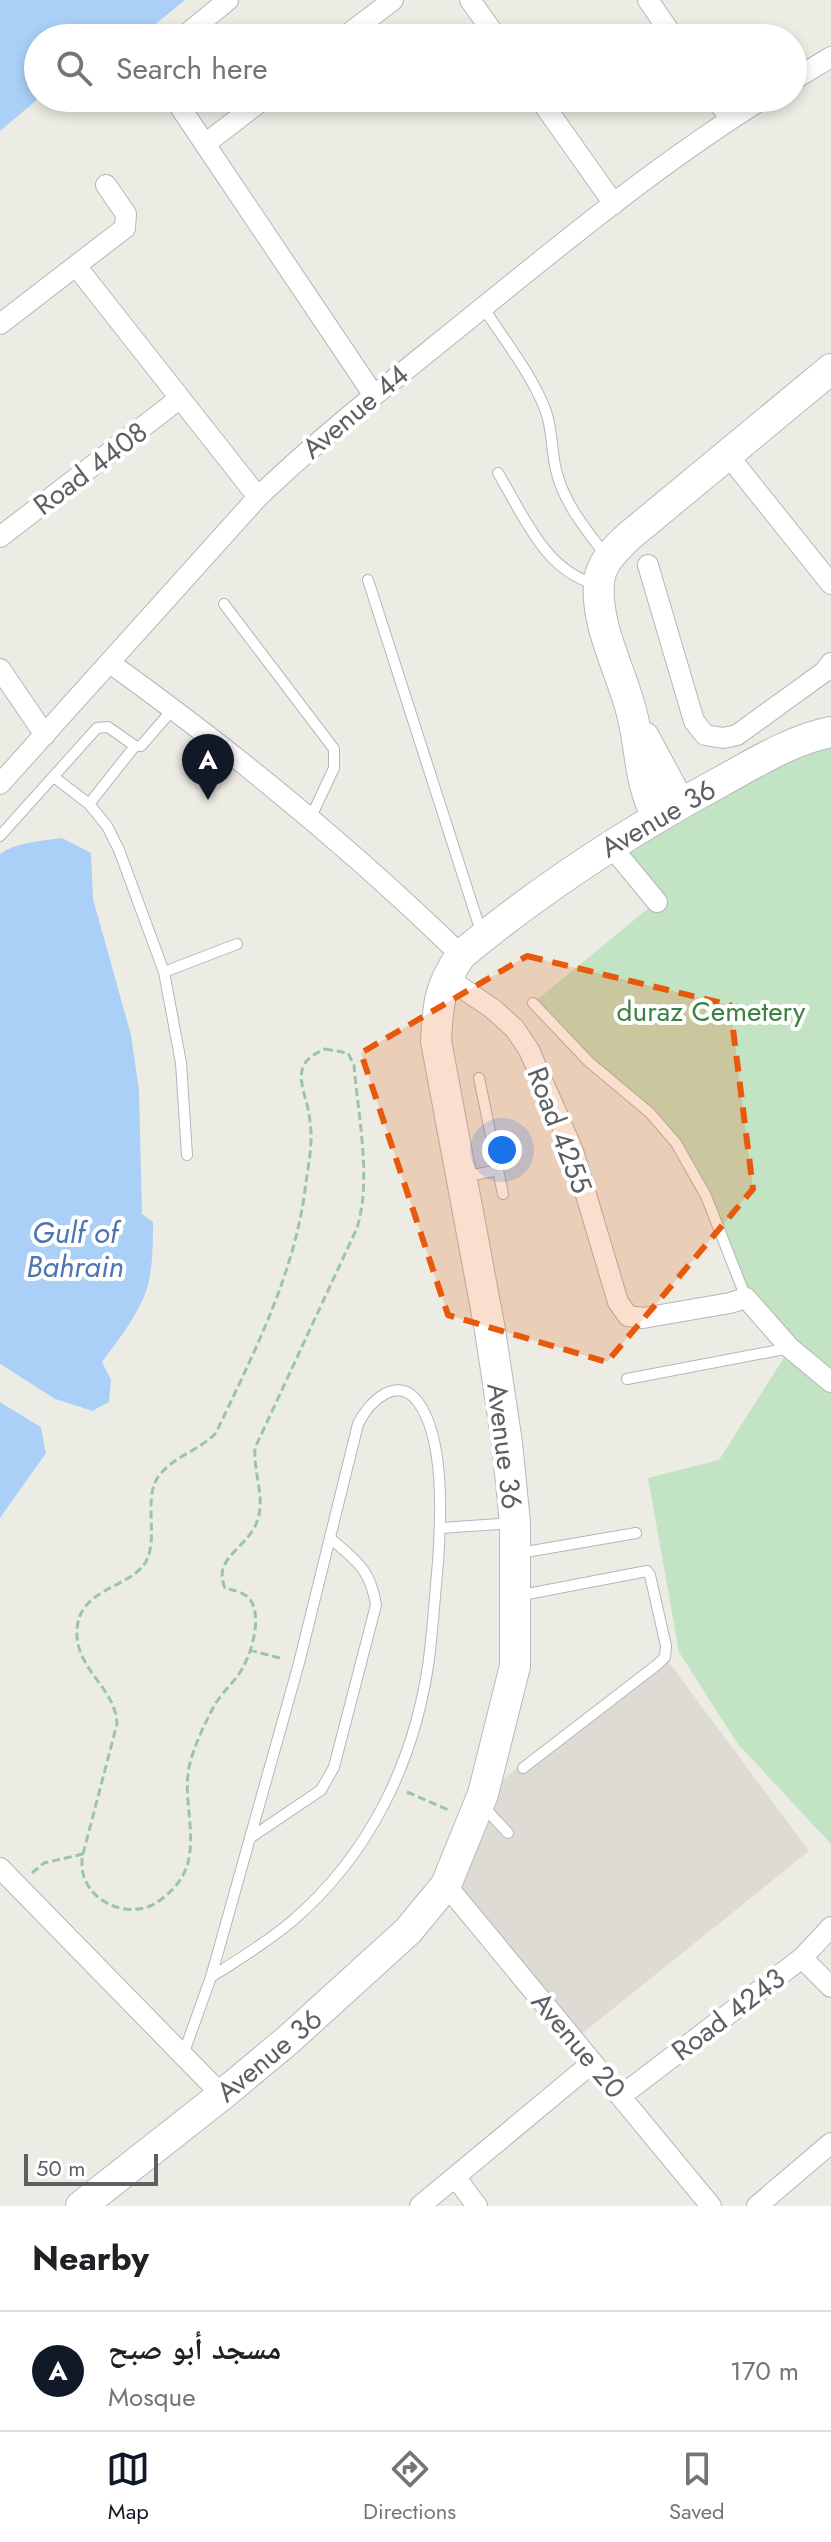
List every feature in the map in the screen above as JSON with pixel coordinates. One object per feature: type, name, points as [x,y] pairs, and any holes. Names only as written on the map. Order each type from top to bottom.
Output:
[{"type":"street","points":[[199,24],[228,0]]},
{"type":"street","points":[[361,24],[393,0]]},
{"type":"street","points":[[470,0],[487,24]]},
{"type":"street","points":[[648,0],[664,24]]},
{"type":"street","points":[[807,72],[831,57]]},
{"type":"street","points":[[183,112],[373,394]]},
{"type":"street","points":[[205,144],[247,112]]},
{"type":"street","points":[[549,112],[614,204]]},
{"type":"street","points":[[725,112],[730,119]]},
{"type":"street","name":"Avenue 44","points":[[0,784],[258,497],[373,394],[614,204],[741,112]]},
{"type":"street","points":[[0,324],[122,233],[127,224],[126,214],[106,185]]},
{"type":"street","points":[[76,266],[258,497]]},
{"type":"street","points":[[668,810],[643,781],[632,714],[607,633],[603,572],[628,537],[831,369]]},
{"type":"street","name":"Road 4408","points":[[0,537],[179,399]]},
{"type":"street","points":[[727,454],[831,584]]},
{"type":"street","points":[[648,565],[694,721],[705,735],[723,738],[737,735],[824,672],[831,663]]},
{"type":"street","name":"Road 4255","points":[[110,663],[311,817],[463,956],[493,1009],[515,1029],[529,1050],[573,1151],[618,1302],[628,1316],[643,1318],[746,1298]]},
{"type":"street","points":[[0,669],[45,735]]},
{"type":"street","name":"Avenue 36","points":[[81,2206],[222,2095],[408,1931],[446,1885],[476,1812],[515,1666],[515,1523],[496,1373],[436,1041],[439,1000],[463,956],[610,845],[781,749],[831,732]]},
{"type":"street","points":[[610,845],[657,902]]},
{"type":"street","points":[[746,1298],[790,1348],[831,1382]]},
{"type":"street","points":[[0,1868],[222,2095]]},
{"type":"street","name":"Avenue 20","points":[[446,1885],[711,2206]]},
{"type":"street","name":"Road 4243","points":[[621,2096],[802,1958],[831,1927]]},
{"type":"street","points":[[802,1958],[831,1987]]},
{"type":"street","points":[[420,2206],[592,2063]]},
{"type":"street","points":[[757,2206],[831,2143]]},
{"type":"street","points":[[456,2178],[477,2206]]},
{"type":"lane","points":[[483,307],[545,409],[557,473],[569,505],[603,572],[576,578],[557,565],[498,473]]},
{"type":"lane","points":[[368,580],[463,956]]},
{"type":"lane","points":[[224,604],[334,749],[334,768],[311,817]]},
{"type":"lane","points":[[89,804],[135,746],[144,744],[173,709]]},
{"type":"lane","points":[[0,836],[101,727],[108,727],[135,746]]},
{"type":"lane","points":[[54,777],[89,804],[113,838],[164,972],[181,1063],[187,1155]]},
{"type":"lane","points":[[164,972],[237,944]]},
{"type":"lane","points":[[533,1003],[589,1062],[650,1113],[676,1143],[706,1196],[746,1298]]},
{"type":"lane","points":[[479,1078],[503,1194]]},
{"type":"lane","points":[[461,1177],[498,1170]]},
{"type":"lane","points":[[627,1379],[790,1348]]},
{"type":"lane","points":[[183,2055],[211,1977],[299,1663],[358,1424],[380,1396],[400,1390],[413,1395],[424,1410],[438,1471],[441,1528],[427,1672],[413,1734],[394,1786],[369,1834],[319,1896],[290,1923],[211,1977]]},
{"type":"lane","points":[[441,1528],[515,1523]]},
{"type":"lane","points":[[516,1554],[636,1533]]},
{"type":"lane","points":[[250,1838],[321,1790],[334,1767],[376,1605],[372,1582],[360,1564],[330,1538]]},
{"type":"lane","points":[[517,1596],[647,1571],[666,1646],[665,1657],[658,1664],[523,1768]]},
{"type":"lane","points":[[476,1812],[508,1833]]},
{"type":"path","points":[[325,1049],[348,1053],[354,1065],[363,1209],[255,1448],[254,1462],[261,1503],[253,1530],[222,1568],[221,1579],[225,1588],[244,1594],[251,1601],[256,1615],[244,1666],[215,1705],[190,1763],[187,1783],[189,1861],[180,1881],[164,1897],[147,1908],[123,1910],[101,1901],[86,1883],[82,1871],[83,1854],[117,1724],[117,1711],[81,1655],[76,1633],[79,1617],[91,1600],[142,1567],[150,1544],[152,1492],[156,1478],[216,1433],[271,1316],[302,1221],[311,1138],[301,1072],[305,1061],[325,1049]]},
{"type":"path","points":[[249,1650],[299,1663]]},
{"type":"path","points":[[394,1786],[476,1812]]},
{"type":"path","points":[[24,1880],[44,1863],[83,1854]]},
{"type":"highlighted area","points":[[527,956],[730,1005],[753,1189],[607,1362],[448,1315],[361,1053]]},
{"type":"shaded area","points":[[665,1657],[809,1851],[574,2040],[446,1885],[483,1794]]},
{"type":"green space","name":"duraz Cemetery","points":[[831,734],[831,1844],[737,1743],[679,1652],[648,1478],[719,1460],[790,1348],[746,1298],[720,1230],[676,1143],[533,1003],[656,902],[610,845]]},
{"type":"water","points":[[0,0],[185,0],[156,24],[24,24],[24,111],[0,131]]},
{"type":"water","name":"Gulf of Bahrain","points":[[62,838],[91,853],[93,899],[131,1035],[139,1090],[142,1214],[153,1222],[148,1285],[134,1316],[102,1362],[111,1380],[109,1402],[92,1411],[55,1399],[0,1364],[0,854],[22,844]]},
{"type":"water","points":[[0,1402],[41,1427],[46,1453],[0,1518]]},
{"type":"pier","points":[[0,1364],[55,1399],[92,1411],[88,1414],[53,1403],[0,1369]]},
{"type":"pier","points":[[0,1398],[44,1425],[50,1450],[46,1453],[41,1427],[0,1402]]},
{"type":"place","name":"مسجد أبو صبح","points":[[208,800]]}]
